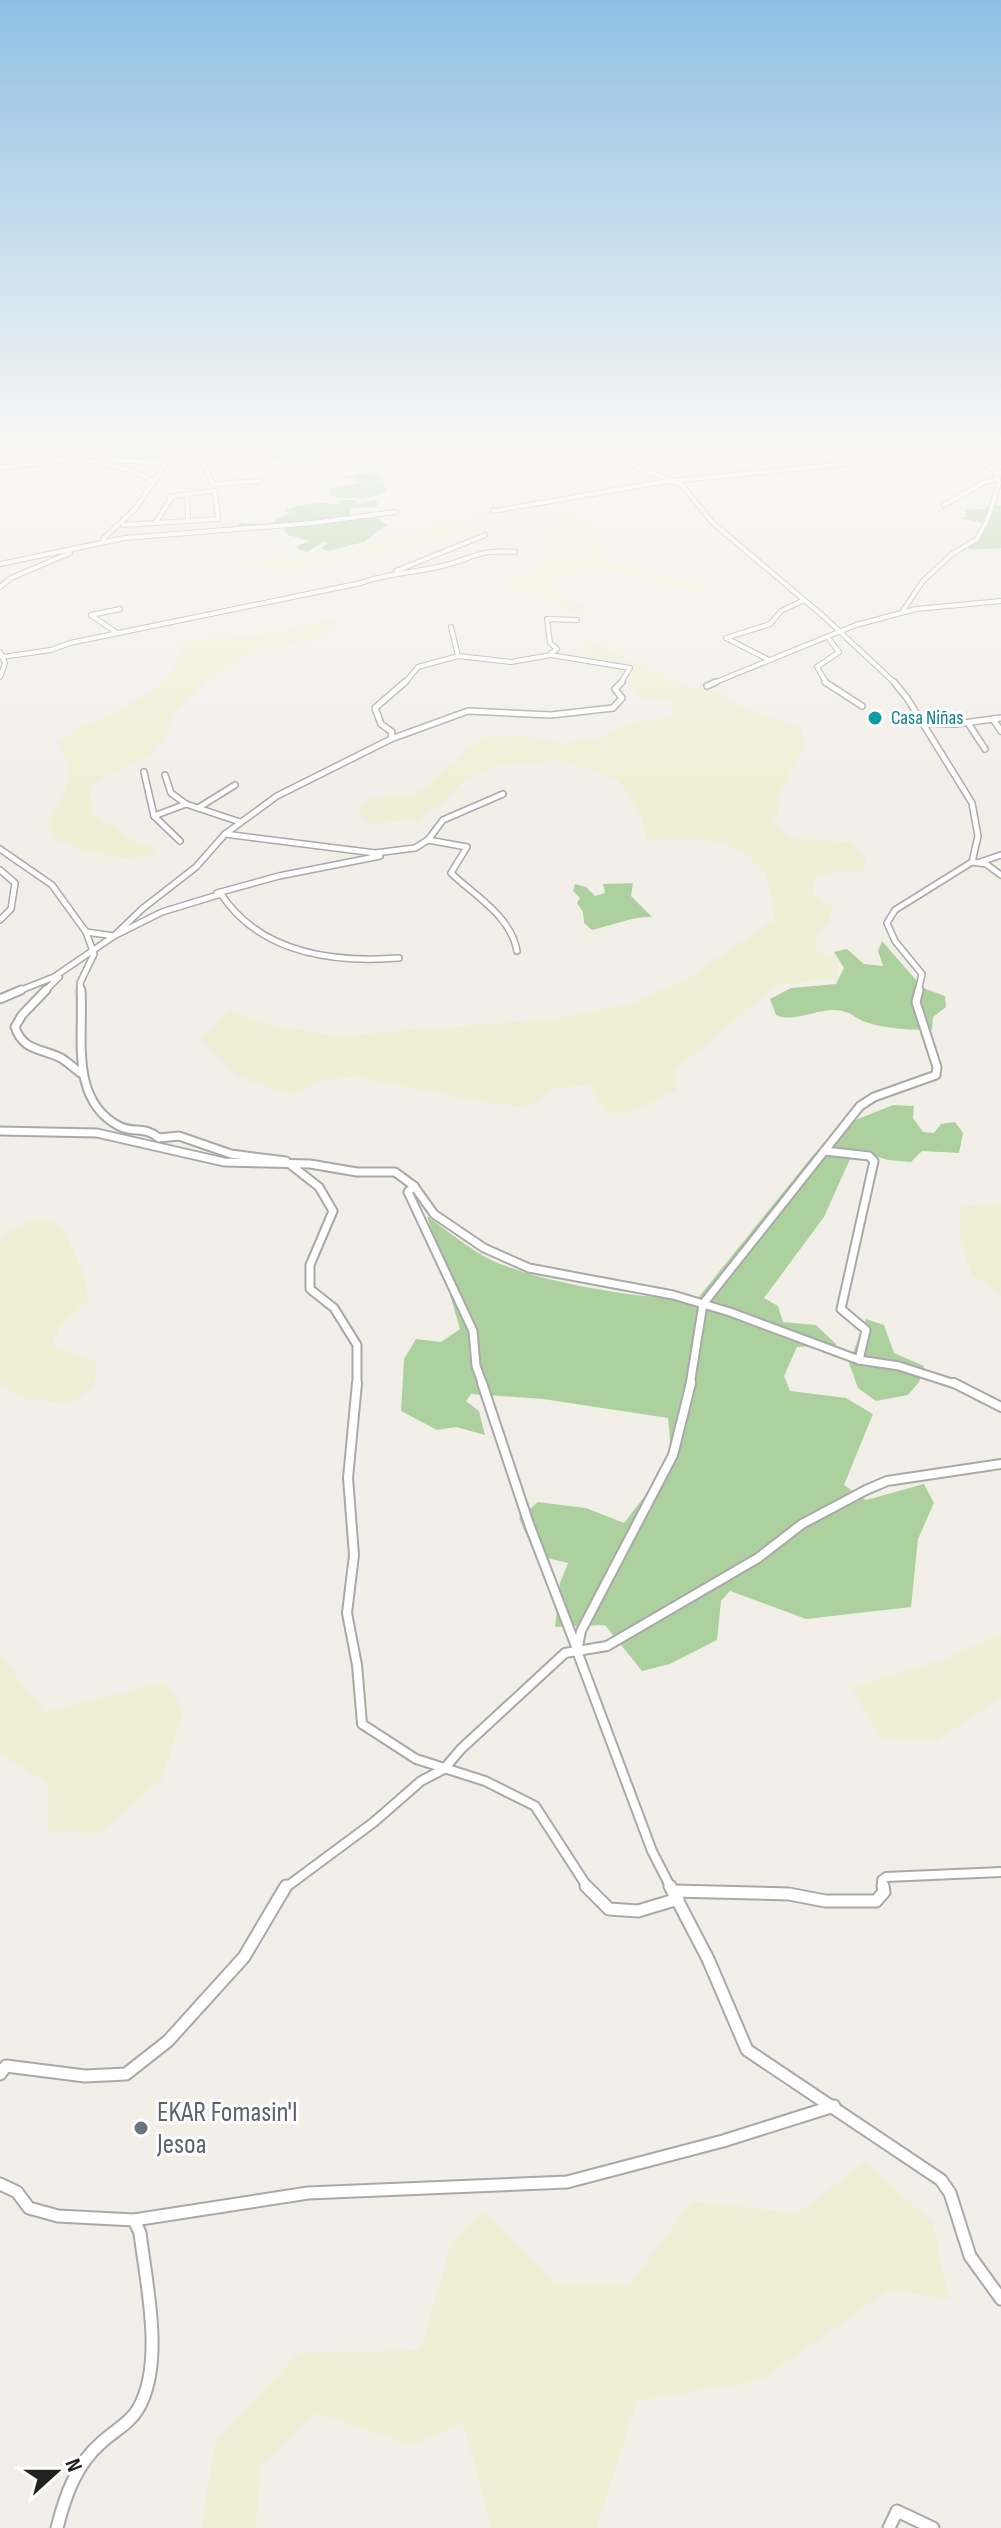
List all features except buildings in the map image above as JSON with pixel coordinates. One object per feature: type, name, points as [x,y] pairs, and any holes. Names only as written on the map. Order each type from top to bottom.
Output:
[{"type":"street","points":[[0,587],[11,578],[53,560]]},
{"type":"street","points":[[0,677],[5,663],[1,655],[51,650],[70,643],[370,582],[423,560]]},
{"type":"street","points":[[383,576],[435,568],[459,560]]},
{"type":"street","points":[[757,560],[892,680],[972,803],[978,836],[975,862]]},
{"type":"street","points":[[901,613],[923,581],[946,560]]},
{"type":"street","points":[[767,659],[726,638],[770,624],[781,611],[804,600]]},
{"type":"street","points":[[707,686],[752,669],[767,659],[784,657],[829,639],[856,625],[901,613],[1001,601]]},
{"type":"street","points":[[117,633],[91,615],[120,609]]},
{"type":"street","points":[[391,739],[392,732],[378,718],[375,708],[400,689],[418,667],[458,656],[511,662],[544,656],[557,649],[550,643],[547,619],[577,620]]},
{"type":"street","points":[[451,627],[458,656]]},
{"type":"street","points":[[829,639],[838,655],[817,667],[820,678],[827,686],[862,706]]},
{"type":"street","points":[[0,999],[54,977],[114,936],[196,867],[225,834],[277,796],[391,739],[468,711],[551,715],[613,708],[622,698],[615,689],[630,668],[544,656]]},
{"type":"street","points":[[922,723],[968,723],[1001,718]]},
{"type":"street","points":[[993,719],[1001,731]]},
{"type":"street","points":[[968,723],[985,749]]},
{"type":"street","points":[[144,772],[154,816],[180,841]]},
{"type":"street","points":[[165,775],[171,793],[186,804],[240,822]]},
{"type":"street","points":[[198,808],[235,785]]},
{"type":"street","points":[[86,932],[114,936],[162,912],[215,895],[221,890],[407,849],[428,840],[443,820],[503,794]]},
{"type":"street","points":[[154,816],[186,804]]},
{"type":"street","points":[[225,834],[375,853],[407,849]]},
{"type":"street","points":[[428,840],[467,847],[451,873],[509,928],[517,942],[517,951]]},
{"type":"street","points":[[0,849],[52,885],[86,932],[93,951],[90,967],[80,983],[83,999],[80,1018],[82,1074],[87,1094],[118,1126],[148,1129],[159,1138],[179,1136],[231,1154],[357,1172],[395,1172],[414,1186],[434,1214],[484,1248],[529,1268],[673,1295],[859,1360],[899,1366],[951,1382],[1001,1407]]},
{"type":"street","points":[[577,1651],[581,1631],[673,1455],[692,1378],[703,1304],[860,1106],[874,1097],[936,1075],[937,1067],[916,1002],[922,974],[895,941],[887,923],[895,910],[975,862],[1001,855]]},
{"type":"street","points":[[975,862],[986,864],[1001,875]]},
{"type":"street","points":[[0,870],[15,883],[11,909],[0,920]]},
{"type":"street","points":[[215,895],[224,896],[231,909],[262,935],[300,952],[370,960],[399,958]]},
{"type":"street","points":[[75,962],[22,1015],[15,1027],[17,1037],[31,1052],[59,1057],[82,1074]]},
{"type":"street","points":[[0,1131],[97,1133],[224,1162],[310,1164]]},
{"type":"street","points":[[825,1151],[869,1156],[874,1161],[841,1309],[866,1330],[859,1360]]},
{"type":"street","points":[[291,1165],[319,1187],[333,1211],[310,1265],[310,1289],[334,1308],[357,1345],[357,1393],[348,1478],[354,1555],[347,1613],[357,1665],[362,1724],[416,1759],[485,1781],[538,1808],[582,1880],[600,1903],[609,1909],[638,1911],[676,1895],[789,1894],[825,1901],[876,1901],[884,1892],[882,1880],[886,1877],[1001,1872]]},
{"type":"street","points":[[414,1186],[408,1192],[473,1331],[476,1366],[529,1524],[647,1839],[747,2050],[941,2180],[950,2193],[970,2256],[1001,2299]]},
{"type":"street","points":[[0,2074],[6,2066],[85,2076],[126,2074],[168,2041],[244,1957],[287,1884],[374,1822],[421,1781],[444,1769],[461,1749],[565,1653],[607,1646],[758,1558],[802,1524],[866,1490],[887,1481],[1001,1464]]},
{"type":"street","points":[[0,2184],[17,2192],[29,2208],[58,2216],[134,2220],[308,2193],[567,2182],[723,2141],[834,2106]]},
{"type":"street","points":[[57,2528],[78,2470],[94,2448],[137,2413],[146,2396],[150,2337],[140,2233],[134,2220]]},
{"type":"street","points":[[889,2528],[897,2511],[933,2528]]},
{"type":"green space","points":[[252,560],[353,560],[296,569],[251,570],[232,566]]},
{"type":"green space","points":[[538,560],[615,560],[651,574],[705,584],[707,591],[692,594],[620,572],[597,570],[550,580],[558,592],[588,610],[580,615],[534,596],[506,591],[513,577],[530,569]]},
{"type":"green space","points":[[333,618],[343,620],[328,633],[304,642],[260,649],[207,680],[172,716],[165,738],[148,757],[103,777],[87,789],[91,795],[93,813],[130,839],[157,848],[153,856],[125,858],[85,851],[56,840],[47,824],[66,788],[70,767],[57,744],[77,727],[99,721],[157,688],[172,671],[184,639],[254,637]]},
{"type":"green space","points":[[582,637],[691,688],[720,692],[730,701],[755,713],[801,727],[805,743],[779,796],[780,808],[773,825],[791,838],[848,842],[867,858],[863,871],[829,873],[816,879],[813,894],[833,908],[828,924],[816,933],[817,951],[839,961],[836,978],[775,986],[675,1070],[677,1090],[630,1113],[605,1113],[589,1085],[554,1089],[527,1107],[481,1102],[356,1077],[323,1080],[291,1095],[239,1077],[202,1040],[229,1012],[276,1026],[338,1036],[552,1019],[632,1003],[689,977],[775,919],[766,874],[744,852],[710,840],[647,841],[641,817],[619,781],[565,761],[508,763],[467,778],[439,806],[417,820],[370,824],[358,811],[371,798],[417,794],[483,738],[521,735],[561,743],[595,740],[629,724],[674,716],[671,700],[642,699],[631,686],[628,674],[597,663],[585,648]]},
{"type":"green space","points":[[633,883],[631,896],[652,917],[592,930],[584,923],[583,912],[577,903],[580,898],[573,891],[575,884],[586,887],[595,896],[605,893],[603,884]]},
{"type":"green space","points":[[882,941],[923,988],[945,996],[946,1007],[933,1017],[932,1030],[881,1026],[834,1010],[792,1017],[776,1015],[770,999],[791,988],[836,984],[844,968],[834,952],[847,949],[864,964],[883,966],[878,951]]},
{"type":"green space","points":[[893,1105],[914,1106],[913,1118],[923,1132],[934,1133],[941,1124],[955,1122],[963,1133],[959,1153],[922,1151],[911,1162],[888,1160],[854,1150],[824,1217],[764,1298],[778,1306],[783,1322],[816,1325],[837,1345],[797,1347],[784,1376],[790,1391],[846,1398],[873,1414],[844,1485],[866,1500],[924,1484],[934,1503],[918,1539],[911,1607],[806,1619],[730,1591],[721,1601],[717,1640],[670,1664],[642,1671],[605,1625],[555,1627],[560,1583],[568,1563],[535,1555],[519,1518],[538,1502],[586,1508],[624,1523],[672,1461],[668,1418],[543,1399],[471,1394],[466,1401],[479,1411],[485,1435],[456,1427],[437,1430],[401,1411],[404,1359],[416,1339],[441,1342],[460,1329],[427,1216],[482,1255],[526,1273],[619,1293],[698,1298],[814,1154],[853,1121]]},
{"type":"green space","points":[[1001,1203],[1001,1297],[972,1274],[960,1241],[960,1207]]},
{"type":"green space","points":[[39,1217],[62,1226],[85,1276],[88,1300],[59,1327],[53,1345],[96,1362],[95,1383],[72,1404],[26,1399],[0,1386],[0,1241],[9,1231]]},
{"type":"green space","points":[[866,1319],[884,1325],[894,1353],[924,1366],[919,1382],[908,1395],[876,1401],[858,1388],[849,1363]]},
{"type":"green space","points":[[1001,1633],[1001,1697],[935,1741],[882,1739],[850,1688],[944,1659]]},
{"type":"green space","points":[[0,1655],[44,1712],[165,1682],[184,1710],[162,1779],[99,1833],[48,1832],[47,1782],[0,1755]]},
{"type":"green space","points":[[866,2162],[932,2222],[950,2299],[889,2290],[759,2381],[637,2401],[597,2528],[491,2528],[463,2422],[412,2446],[317,2413],[261,2466],[256,2528],[201,2528],[215,2443],[298,2353],[420,2350],[452,2240],[484,2211],[555,2283],[629,2285],[693,2201],[798,2213]]},
{"type":"place","name":"Casa Niñas","points":[[875,718]]},
{"type":"place","name":"EKAR Fomasin'I Jesoa","points":[[141,2128]]}]
